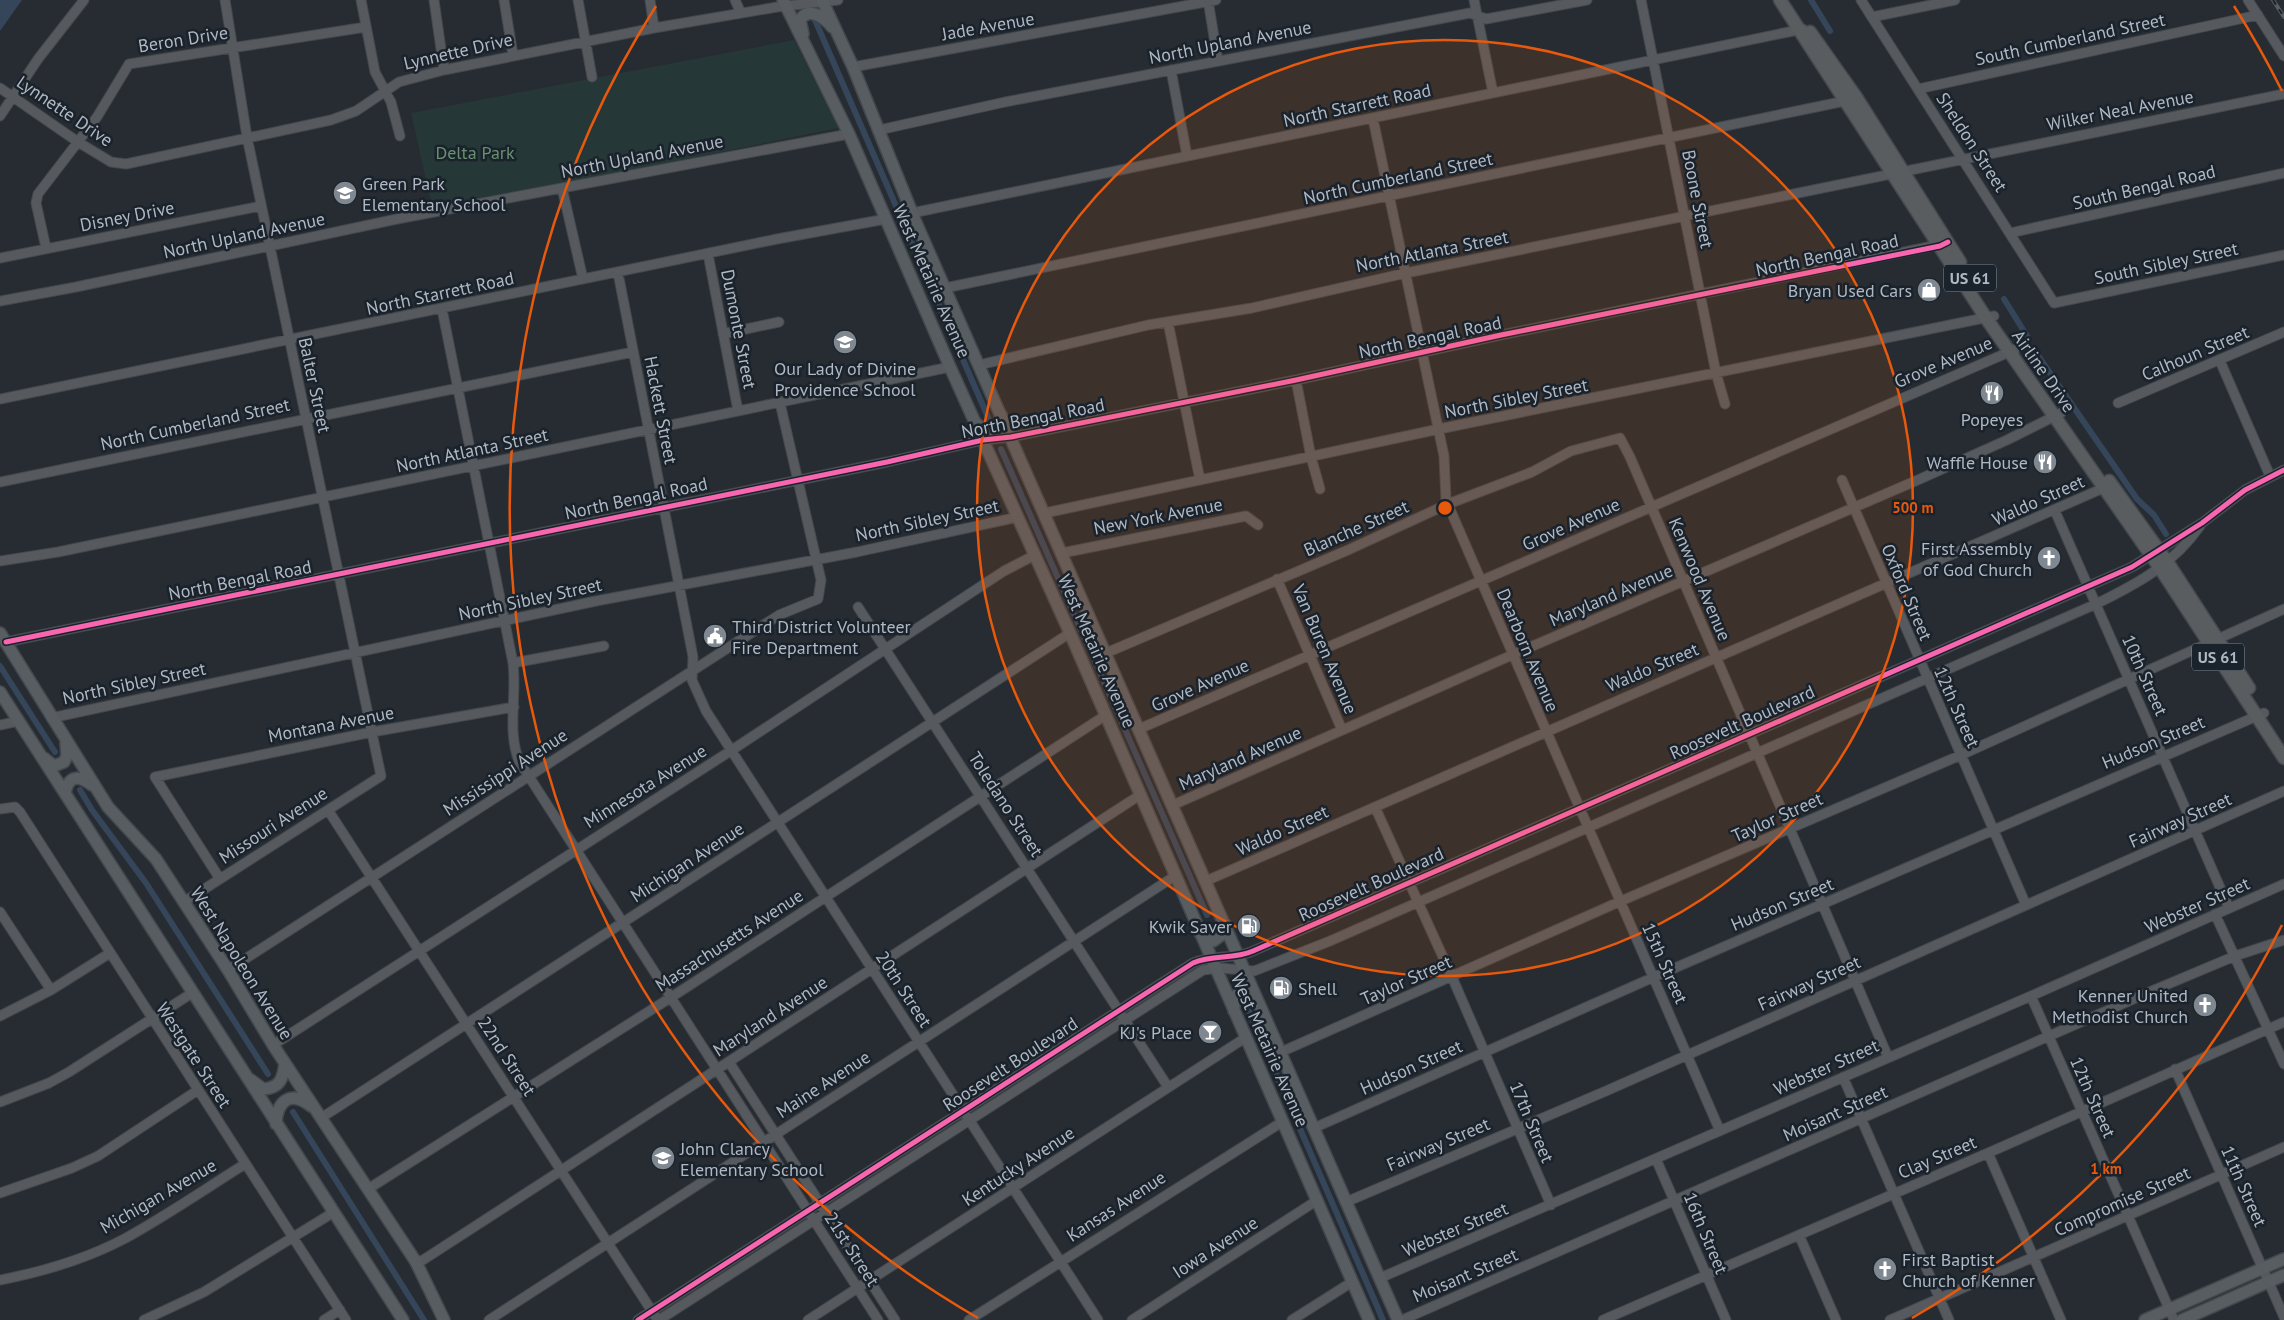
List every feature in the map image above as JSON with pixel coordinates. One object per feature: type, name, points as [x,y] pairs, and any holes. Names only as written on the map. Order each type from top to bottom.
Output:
[{"type":"highway","name":"Airline Drive","points":[[1780,0],[1804,29],[1851,99],[2012,350],[2156,553],[2283,751]]},
{"type":"highway","name":"Airline Drive","points":[[1790,0],[1804,29]]},
{"type":"main road","name":"West Metairie Avenue","points":[[823,1],[842,40],[912,213],[1398,1320]]},
{"type":"main road","name":"West Metairie Avenue","points":[[785,3],[849,134],[950,367],[1106,715],[1212,963],[1369,1320]]},
{"type":"main road","points":[[804,44],[800,20],[809,13],[817,14],[827,21],[842,40]]},
{"type":"main road","points":[[974,421],[986,433],[992,433],[998,429],[1001,415]]},
{"type":"main road","name":"West Napoleon Avenue","points":[[3,638],[108,807],[156,859],[228,970],[273,1045],[416,1262],[444,1320]]},
{"type":"main road","points":[[0,692],[403,1320]]},
{"type":"main road","points":[[42,758],[54,766],[64,762],[67,756],[66,741]]},
{"type":"main road","points":[[65,792],[70,780],[76,777],[95,787]]},
{"type":"main road","points":[[1199,932],[1207,940],[1213,941],[1224,933],[1225,924]]},
{"type":"main road","points":[[1234,1012],[1234,998],[1242,991],[1253,995],[1261,1005]]},
{"type":"main road","points":[[246,1076],[263,1089],[272,1089],[282,1079],[285,1063]]},
{"type":"main road","points":[[276,1124],[276,1111],[286,1100],[293,1098],[302,1099],[318,1114]]},
{"type":"main road","points":[[2144,1320],[2172,1315],[2284,1260]]},
{"type":"main road","points":[[2182,1320],[2284,1275]]},
{"type":"street","points":[[0,116],[38,59],[84,0]]},
{"type":"street","name":"Balter Street","points":[[225,0],[247,137],[381,776]]},
{"type":"street","points":[[361,0],[375,72],[391,102],[400,136]]},
{"type":"street","points":[[434,0],[444,70]]},
{"type":"street","points":[[504,0],[513,55]]},
{"type":"street","points":[[578,0],[584,42],[592,76]]},
{"type":"street","points":[[650,0],[654,28]]},
{"type":"street","points":[[735,0],[741,13]]},
{"type":"street","name":"Lynnette Drive","points":[[0,88],[78,142],[111,162],[126,164],[331,120],[356,111],[384,90],[403,80],[444,70],[785,3],[838,0]]},
{"type":"street","points":[[1211,0],[1218,60]]},
{"type":"street","name":"Jade Avenue","points":[[853,67],[1211,0]]},
{"type":"street","points":[[1474,0],[1493,93]]},
{"type":"street","name":"North Upland Avenue","points":[[879,130],[1006,102],[1218,60],[1470,13],[1486,19],[1588,0]]},
{"type":"street","name":"Boone Street","points":[[1641,0],[1716,373],[1725,404]]},
{"type":"street","name":"Sheldon Street","points":[[1861,0],[2054,303]]},
{"type":"street","points":[[1872,17],[1955,0]]},
{"type":"street","points":[[2248,0],[2284,56]]},
{"type":"street","name":"South Cumberland Street","points":[[1918,89],[2258,15]]},
{"type":"street","name":"Beron Drive","points":[[46,248],[36,203],[38,194],[97,117],[129,64],[366,27]]},
{"type":"street","name":"North Starrett Road","points":[[912,213],[1804,29]]},
{"type":"street","points":[[1171,70],[1187,156]]},
{"type":"street","name":"Wilker Neal Avenue","points":[[1899,173],[2284,94]]},
{"type":"street","name":"North Cumberland Street","points":[[945,288],[1851,99]]},
{"type":"street","name":"Dearborn Avenue","points":[[1373,118],[1444,456],[1448,504],[1579,808]]},
{"type":"street","name":"North Upland Avenue","points":[[0,301],[562,188],[849,134]]},
{"type":"street","name":"South Bengal Road","points":[[2010,233],[2284,172]]},
{"type":"street","name":"North Atlanta Street","points":[[979,365],[1168,322],[1252,308],[1406,273],[1686,218],[1899,173]]},
{"type":"street","points":[[562,188],[583,279]]},
{"type":"street","name":"Disney Drive","points":[[0,258],[261,206]]},
{"type":"street","name":"North Starrett Road","points":[[0,399],[583,279],[886,219]]},
{"type":"street","name":"North Bengal Road","points":[[3,638],[338,574],[887,462],[983,440],[1011,437],[1296,380],[1944,244]]},
{"type":"street","name":"Dumonte Street","points":[[708,254],[738,411]]},
{"type":"street","name":"South Sibley Street","points":[[2054,303],[2284,255]]},
{"type":"street","name":"Hackett Street","points":[[618,273],[693,657],[693,672]]},
{"type":"street","name":"21st Street","points":[[442,309],[456,388],[506,620],[516,684],[513,745],[527,776],[878,1320]]},
{"type":"street","name":"North Sibley Street","points":[[1045,513],[1438,429],[1990,317]]},
{"type":"street","points":[[723,334],[779,322]]},
{"type":"street","points":[[1168,322],[1200,480]]},
{"type":"street","name":"Calhoun Street","points":[[2118,403],[2284,332]]},
{"type":"street","name":"Grove Avenue","points":[[1139,729],[2012,350]]},
{"type":"street","name":"North Cumberland Street","points":[[0,482],[633,352]]},
{"type":"street","points":[[2220,361],[2270,476]]},
{"type":"street","name":"North Atlanta Street","points":[[0,561],[58,552],[950,367]]},
{"type":"street","points":[[1296,380],[1311,457],[1320,489]]},
{"type":"street","points":[[780,403],[816,560]]},
{"type":"street","name":"Maryland Avenue","points":[[1173,806],[1512,655],[1854,507],[2058,415]]},
{"type":"street","name":"Kenwood Avenue","points":[[1620,438],[1824,904],[1888,1057]]},
{"type":"street","name":"Blanche Street","points":[[1106,653],[1348,550],[1448,504],[1532,472],[1571,451],[1620,438]]},
{"type":"street","points":[[2202,524],[2235,497],[2270,476],[2284,470]]},
{"type":"street","name":"Oxford Street","points":[[1842,480],[1918,660]]},
{"type":"street","name":"Waldo Street","points":[[1206,881],[1716,657],[2055,511],[2108,486]]},
{"type":"street","name":"10th Street","points":[[2055,511],[2229,908]]},
{"type":"street","name":"North Sibley Street","points":[[51,718],[506,620],[816,560],[1018,516]]},
{"type":"street","name":"New York Avenue","points":[[1062,553],[1246,516],[1258,525]]},
{"type":"street","name":"Roosevelt Boulevard","points":[[638,1320],[1193,963],[1212,963],[1240,957],[2132,567],[2202,524]]},
{"type":"street","name":"Roosevelt Boulevard","points":[[1212,963],[1246,971],[1263,968],[1330,941],[2096,604],[2164,565],[2185,546],[2202,524]]},
{"type":"street","name":"Minnesota Avenue","points":[[273,1045],[732,750],[1004,571],[1035,554]]},
{"type":"street","name":"Mississippi Avenue","points":[[228,970],[371,876],[779,616],[818,599],[821,580],[816,560]]},
{"type":"street","name":"Van Buren Avenue","points":[[1277,580],[1342,730]]},
{"type":"street","name":"Toledano Street","points":[[858,607],[1168,1087]]},
{"type":"street","name":"Taylor Street","points":[[1281,1052],[1961,755],[2284,609]]},
{"type":"street","name":"Michigan Avenue","points":[[318,1114],[467,1024],[1070,633]]},
{"type":"street","points":[[513,663],[604,646]]},
{"type":"street","name":"12th Street","points":[[1918,660],[2026,904]]},
{"type":"street","name":"20th Street","points":[[693,672],[692,680],[706,711],[1098,1320]]},
{"type":"street","name":"Montana Avenue","points":[[220,879],[155,777],[372,732],[514,707]]},
{"type":"street","name":"Hudson Street","points":[[1314,1128],[1654,976],[2260,714]]},
{"type":"street","name":"Massachusetts Avenue","points":[[368,1189],[670,998],[1106,715]]},
{"type":"street","points":[[0,725],[19,721]]},
{"type":"street","name":"Missouri Avenue","points":[[184,902],[381,776]]},
{"type":"street","name":"Fairway Street","points":[[1346,1202],[1606,1091],[1687,1053],[2284,791]]},
{"type":"street","name":"Maryland Avenue","points":[[416,1262],[424,1259],[1140,795]]},
{"type":"street","name":"17th Street","points":[[1375,807],[1452,977],[1550,1205]]},
{"type":"street","name":"Westgate Street","points":[[0,809],[16,808],[346,1320]]},
{"type":"street","name":"15th Street","points":[[1579,808],[1654,976],[1720,1131]]},
{"type":"street","name":"22nd Street","points":[[328,810],[658,1320]]},
{"type":"street","name":"Maine Avenue","points":[[489,1320],[1175,876]]},
{"type":"street","name":"Webster Street","points":[[1380,1278],[2031,996],[2284,884]]},
{"type":"street","points":[[0,912],[51,990]]},
{"type":"street","points":[[2215,914],[2284,1064]]},
{"type":"street","name":"Moisant Street","points":[[1402,1320],[2049,1036],[2235,956],[2284,940]]},
{"type":"street","points":[[0,1016],[51,990],[110,953]]},
{"type":"street","name":"Roosevelt Boulevard","points":[[658,1320],[1212,963]]},
{"type":"street","points":[[0,1102],[49,1083],[152,1020],[192,993]]},
{"type":"street","name":"12th Street","points":[[2031,996],[2172,1315]]},
{"type":"street","name":"Clay Street","points":[[1609,1319],[1706,1274],[1988,1153],[2284,1022]]},
{"type":"street","name":"Kentucky Avenue","points":[[808,1320],[1245,1038]]},
{"type":"street","name":"21st Street","points":[[729,1062],[895,1320]]},
{"type":"street","name":"11th Street","points":[[2175,1069],[2284,1317]]},
{"type":"street","points":[[1843,1077],[1948,1320]]},
{"type":"street","points":[[0,1192],[72,1168],[98,1156],[198,1090]]},
{"type":"street","name":"Kansas Avenue","points":[[969,1320],[1282,1122]]},
{"type":"street","name":"Compromise Street","points":[[1890,1320],[2284,1147]]},
{"type":"street","points":[[1988,1153],[2061,1320]]},
{"type":"street","name":"16th Street","points":[[1656,1159],[1726,1320]]},
{"type":"street","name":"Michigan Avenue","points":[[0,1280],[46,1268],[122,1240],[245,1164]]},
{"type":"street","name":"Iowa Avenue","points":[[1132,1320],[1316,1201]]},
{"type":"street","points":[[144,1320],[204,1292],[334,1212]]},
{"type":"street","points":[[1799,1235],[1836,1320]]},
{"type":"street","points":[[1292,1320],[1352,1282]]},
{"type":"street","points":[[324,1320],[340,1310]]},
{"type":"green space","name":"Delta Park","points":[[794,40],[838,128],[433,211],[411,113]]},
{"type":"water","points":[[0,0],[22,0],[0,31]]},
{"type":"waterway","points":[[1811,0],[1830,31]]},
{"type":"waterway","points":[[815,20],[991,424]]},
{"type":"waterway","points":[[2004,299],[2027,336]]},
{"type":"waterway","points":[[2039,357],[2137,499],[2154,515],[2166,534]]},
{"type":"waterway","points":[[1001,449],[1207,915]]},
{"type":"waterway","points":[[0,666],[55,752]]},
{"type":"waterway","points":[[80,790],[92,810],[146,883],[268,1074]]},
{"type":"waterway","points":[[1249,1011],[1383,1320]]},
{"type":"waterway","points":[[293,1112],[424,1320]]},
{"type":"railway","points":[[2273,0],[2284,17]]},
{"type":"cycle path","points":[[6,642],[887,462],[983,440],[1011,437],[1296,380],[1501,335],[1940,246],[1948,242]]},
{"type":"cycle path","points":[[638,1320],[1193,963],[1200,960],[1246,954],[2132,567],[2202,523],[2245,490],[2284,470]]},
{"type":"place","name":"Green Park Elementary School","points":[[345,193]]},
{"type":"place","name":"Bryan Used Cars","points":[[1929,290]]},
{"type":"place","name":"Our Lady of Divine Providence School","points":[[845,342]]},
{"type":"place","name":"Popeyes","points":[[1992,393]]},
{"type":"place","name":"Waffle House","points":[[2045,462]]},
{"type":"place","name":"First Assembly of God Church","points":[[2049,558]]},
{"type":"place","name":"Third District Volunteer Fire Department","points":[[715,636]]},
{"type":"place","name":"Kwik Saver","points":[[1249,926]]},
{"type":"place","name":"Shell","points":[[1281,988]]},
{"type":"place","name":"Kenner United Methodist Church","points":[[2205,1005]]},
{"type":"place","name":"KJ's Place","points":[[1210,1032]]},
{"type":"place","name":"John Clancy Elementary School","points":[[663,1158]]},
{"type":"place","name":"First Baptist Church of Kenner","points":[[1885,1269]]}]
